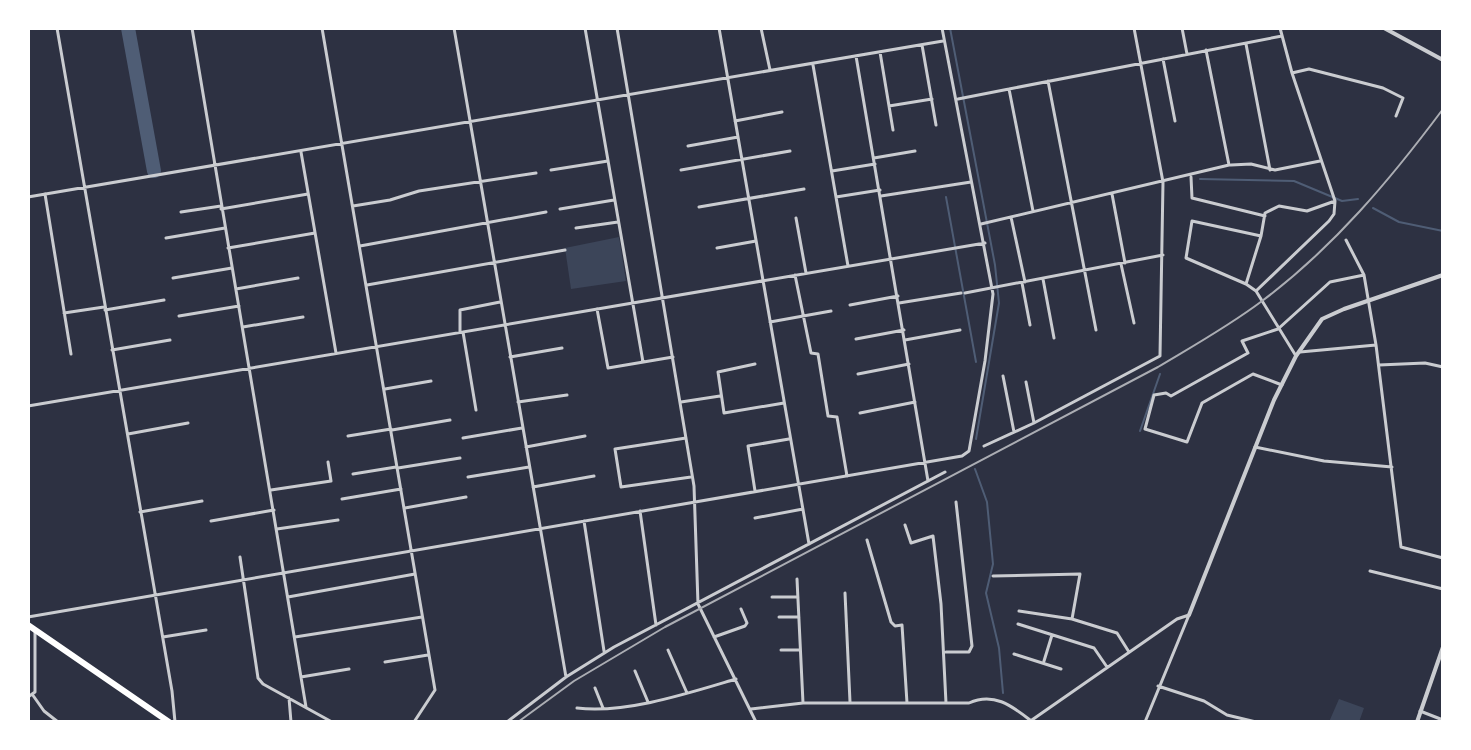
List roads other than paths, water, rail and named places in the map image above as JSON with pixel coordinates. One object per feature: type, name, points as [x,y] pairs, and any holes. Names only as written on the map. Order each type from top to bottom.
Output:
[{"type":"highway","points":[[28,625],[169,722]]},
{"type":"street","points":[[57,28],[163,637],[175,722]]},
{"type":"street","points":[[192,28],[306,707]]},
{"type":"street","points":[[322,28],[435,690],[414,722]]},
{"type":"street","points":[[454,28],[566,677]]},
{"type":"street","points":[[585,28],[643,362]]},
{"type":"street","points":[[617,28],[692,477],[698,604],[756,722]]},
{"type":"street","points":[[719,28],[809,544]]},
{"type":"street","points":[[761,28],[770,70]]},
{"type":"street","points":[[28,617],[962,456],[969,451],[993,306],[993,288],[971,182],[959,98],[942,28]]},
{"type":"street","points":[[984,446],[1160,356],[1163,182],[1134,28]]},
{"type":"street","points":[[1182,28],[1187,54]]},
{"type":"street","points":[[1256,291],[1334,214],[1335,201],[1280,28]]},
{"type":"street","points":[[1384,28],[1443,60]]},
{"type":"street","points":[[959,98],[1282,36]]},
{"type":"street","points":[[28,197],[945,40]]},
{"type":"street","points":[[1246,43],[1270,170]]},
{"type":"street","points":[[922,45],[936,125]]},
{"type":"street","points":[[1206,50],[1229,165]]},
{"type":"street","points":[[880,52],[893,130]]},
{"type":"street","points":[[856,56],[928,481]]},
{"type":"street","points":[[1163,59],[1175,121]]},
{"type":"street","points":[[813,63],[848,266]]},
{"type":"street","points":[[1292,73],[1309,69],[1383,88],[1403,98],[1396,116]]},
{"type":"street","points":[[1048,81],[1096,330]]},
{"type":"street","points":[[1009,89],[1033,211]]},
{"type":"street","points":[[889,106],[932,99]]},
{"type":"street","points":[[735,121],[782,112]]},
{"type":"street","points":[[688,146],[738,137]]},
{"type":"street","points":[[301,150],[336,353]]},
{"type":"street","points":[[681,170],[790,151]]},
{"type":"street","points":[[874,158],[915,151]]},
{"type":"street","points":[[551,170],[608,161]]},
{"type":"street","points":[[982,224],[1229,165],[1243,163],[1270,170],[1320,161]]},
{"type":"street","points":[[832,171],[875,164]]},
{"type":"street","points":[[353,206],[419,191],[536,173]]},
{"type":"street","points":[[1190,175],[1192,198],[1265,216]]},
{"type":"street","points":[[881,196],[971,182]]},
{"type":"street","points":[[699,207],[804,189]]},
{"type":"street","points":[[836,197],[880,190]]},
{"type":"street","points":[[45,194],[71,354]]},
{"type":"street","points":[[181,212],[308,194]]},
{"type":"street","points":[[1112,194],[1134,323]]},
{"type":"street","points":[[560,209],[614,200]]},
{"type":"street","points":[[1246,284],[1265,216],[1279,206],[1307,211],[1335,201]]},
{"type":"street","points":[[360,246],[546,212]]},
{"type":"street","points":[[1011,217],[1030,325]]},
{"type":"street","points":[[796,218],[806,273]]},
{"type":"street","points":[[1261,236],[1192,221],[1186,258],[1256,291],[1278,329],[1298,354]]},
{"type":"street","points":[[576,228],[618,222]]},
{"type":"street","points":[[166,238],[225,228]]},
{"type":"street","points":[[228,248],[315,233]]},
{"type":"street","points":[[1346,240],[1364,275],[1379,365],[1401,547],[1443,558]]},
{"type":"street","points":[[717,248],[756,241]]},
{"type":"street","points":[[28,406],[985,243]]},
{"type":"street","points":[[367,285],[565,250]]},
{"type":"street","points":[[899,303],[1163,255]]},
{"type":"street","points":[[173,278],[232,268]]},
{"type":"street","points":[[795,275],[811,353],[818,354],[828,416],[837,417],[847,476]]},
{"type":"street","points":[[1282,385],[1253,374],[1202,403],[1187,442],[1145,429],[1154,395],[1166,393],[1171,396],[1248,353],[1242,341],[1278,329],[1330,282],[1364,275]]},
{"type":"street","points":[[1145,722],[1255,447],[1298,354],[1322,319],[1443,275]]},
{"type":"street","points":[[236,289],[298,278]]},
{"type":"street","points":[[1043,279],[1054,338]]},
{"type":"street","points":[[850,305],[898,296]]},
{"type":"street","points":[[64,313],[164,300]]},
{"type":"street","points":[[476,410],[460,310],[500,302]]},
{"type":"street","points":[[179,316],[239,306]]},
{"type":"street","points":[[597,309],[608,368],[673,357]]},
{"type":"street","points":[[770,322],[831,311]]},
{"type":"street","points":[[243,327],[303,317]]},
{"type":"street","points":[[856,339],[904,330]]},
{"type":"street","points":[[905,340],[960,330]]},
{"type":"street","points":[[112,350],[170,340]]},
{"type":"street","points":[[1298,354],[1376,345]]},
{"type":"street","points":[[510,357],[562,348]]},
{"type":"street","points":[[1379,365],[1415,363],[1443,367]]},
{"type":"street","points":[[755,364],[718,372],[720,396],[726,414],[784,403]]},
{"type":"street","points":[[858,374],[909,364]]},
{"type":"street","points":[[1003,376],[1014,432]]},
{"type":"street","points":[[385,389],[431,381]]},
{"type":"street","points":[[1026,382],[1034,423]]},
{"type":"street","points":[[518,402],[567,395]]},
{"type":"street","points":[[681,402],[720,396]]},
{"type":"street","points":[[860,413],[915,402]]},
{"type":"street","points":[[348,436],[450,420]]},
{"type":"street","points":[[128,434],[188,423]]},
{"type":"street","points":[[463,438],[522,428]]},
{"type":"street","points":[[526,447],[585,436]]},
{"type":"street","points":[[686,438],[615,449],[621,487],[692,477]]},
{"type":"street","points":[[755,491],[748,446],[790,439]]},
{"type":"street","points":[[1255,447],[1324,461],[1392,467]]},
{"type":"street","points":[[353,474],[460,458]]},
{"type":"street","points":[[271,490],[331,481],[328,462]]},
{"type":"street","points":[[468,477],[529,467]]},
{"type":"street","points":[[507,722],[566,677],[605,653],[945,472]]},
{"type":"street","points":[[533,487],[594,476]]},
{"type":"street","points":[[342,499],[402,489]]},
{"type":"street","points":[[405,508],[466,497]]},
{"type":"street","points":[[140,512],[202,501]]},
{"type":"street","points":[[944,652],[969,652],[972,646],[956,502]]},
{"type":"street","points":[[755,518],[803,509]]},
{"type":"street","points":[[211,521],[274,510]]},
{"type":"street","points":[[640,511],[656,625]]},
{"type":"street","points":[[277,529],[338,520]]},
{"type":"street","points":[[584,521],[605,653]]},
{"type":"street","points":[[905,525],[911,543],[933,536],[946,703]]},
{"type":"street","points":[[867,540],[891,622],[895,626],[902,625],[907,703]]},
{"type":"street","points":[[240,557],[258,678],[263,684],[332,722]]},
{"type":"street","points":[[1370,571],[1443,589]]},
{"type":"street","points":[[288,597],[415,574]]},
{"type":"street","points":[[993,576],[1080,574],[1072,619]]},
{"type":"street","points":[[797,579],[803,703]]},
{"type":"street","points":[[845,593],[850,702]]},
{"type":"street","points":[[772,597],[798,597]]},
{"type":"street","points":[[714,637],[745,626],[747,623],[741,609]]},
{"type":"street","points":[[1019,611],[1072,619],[1117,633],[1129,652]]},
{"type":"street","points":[[751,709],[803,703],[946,703],[998,699],[1029,721],[1175,620],[1189,615]]},
{"type":"street","points":[[295,637],[422,617]]},
{"type":"street","points":[[779,617],[799,617]]},
{"type":"street","points":[[1018,624],[1094,648],[1107,667]]},
{"type":"street","points":[[35,630],[32,694],[44,711],[58,722]]},
{"type":"street","points":[[163,637],[206,630]]},
{"type":"street","points":[[1043,663],[1052,635]]},
{"type":"street","points":[[1417,722],[1443,647]]},
{"type":"street","points":[[668,650],[687,693]]},
{"type":"street","points":[[781,650],[800,650]]},
{"type":"street","points":[[1014,654],[1061,669]]},
{"type":"street","points":[[385,662],[428,655]]},
{"type":"street","points":[[301,677],[349,669]]},
{"type":"street","points":[[635,671],[648,702]]},
{"type":"street","points":[[577,708],[648,702],[736,679]]},
{"type":"street","points":[[1158,686],[1204,701],[1227,715],[1256,722]]},
{"type":"street","points":[[595,688],[603,708]]},
{"type":"street","points":[[289,698],[291,722]]},
{"type":"street","points":[[1420,711],[1443,720]]},
{"type":"waterway","points":[[128,28],[154,171]]},
{"type":"waterway","points":[[950,28],[995,265],[999,303],[976,439]]},
{"type":"waterway","points":[[1200,179],[1294,181],[1342,201],[1358,199]]},
{"type":"waterway","points":[[946,197],[976,362]]},
{"type":"waterway","points":[[1373,208],[1399,222],[1443,231]]},
{"type":"waterway","points":[[1140,431],[1160,374]]},
{"type":"waterway","points":[[975,469],[987,502],[993,564],[986,593],[999,648],[1003,693]]},
{"type":"railway","points":[[518,722],[574,681],[665,627],[1158,367],[1237,319],[1288,280],[1336,236],[1381,187],[1443,109]]}]
